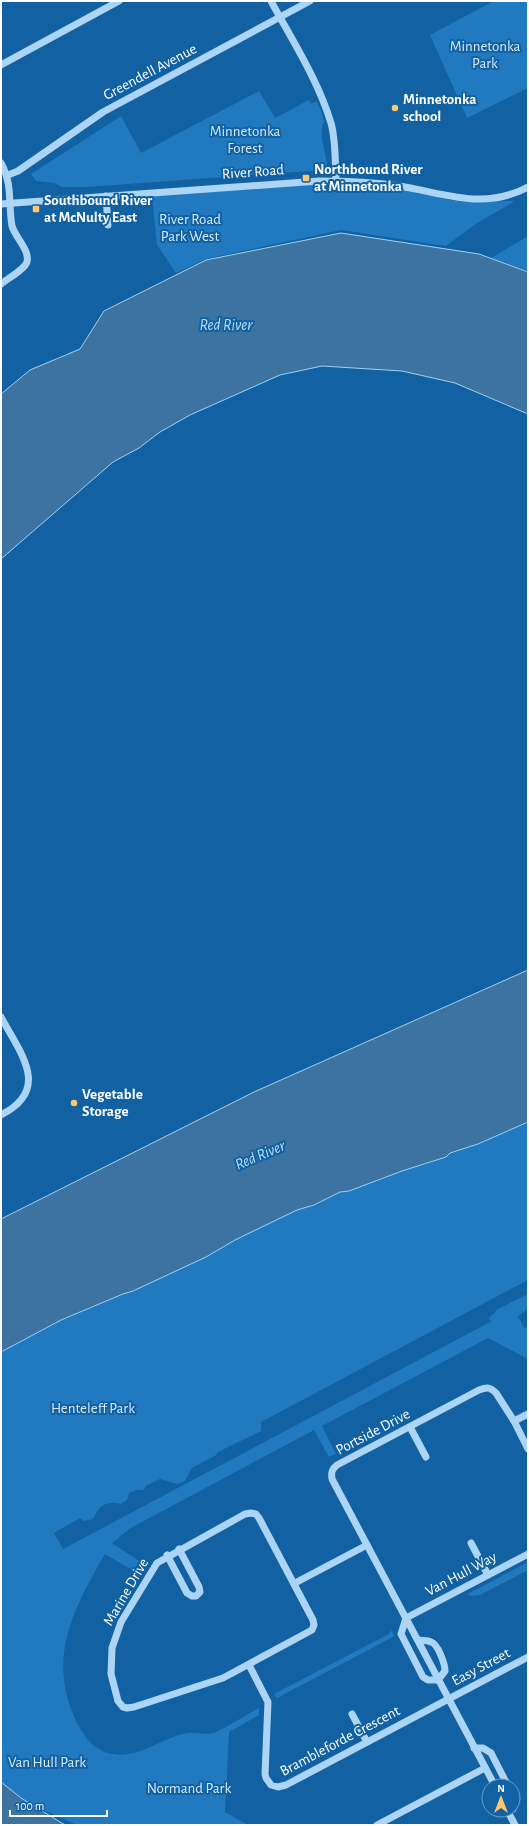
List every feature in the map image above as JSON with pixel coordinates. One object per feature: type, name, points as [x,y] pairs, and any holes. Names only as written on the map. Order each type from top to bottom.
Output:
[{"type":"street","points":[[1,65],[119,1]]},
{"type":"street","points":[[271,1],[318,89],[331,123],[335,148],[336,181]]},
{"type":"street","name":"Greendell Avenue","points":[[8,175],[18,171],[103,112],[310,1]]},
{"type":"street","points":[[1,163],[8,175],[12,227],[26,255],[27,262],[23,268],[1,284]]},
{"type":"street","name":"River Road","points":[[1,204],[10,202],[336,181],[394,185],[462,199],[496,198],[528,187]]},
{"type":"street","points":[[106,196],[108,225]]},
{"type":"street","points":[[1,1017],[29,1073],[29,1083],[26,1096],[18,1105],[1,1115]]},
{"type":"street","name":"Portside Drive","points":[[491,1778],[332,1479],[331,1473],[333,1468],[479,1390],[486,1388],[492,1389],[496,1393],[514,1421],[528,1449]]},
{"type":"street","points":[[514,1421],[528,1414]]},
{"type":"street","points":[[410,1427],[426,1457]]},
{"type":"street","name":"Marine Drive","points":[[245,1514],[256,1514],[294,1583],[313,1620],[314,1625],[312,1630],[223,1678],[134,1707],[123,1707],[118,1701],[110,1674],[112,1648],[116,1635],[121,1622],[152,1567],[167,1555],[245,1514]]},
{"type":"street","points":[[471,1543],[488,1575]]},
{"type":"street","points":[[294,1583],[367,1545]]},
{"type":"street","points":[[167,1555],[188,1593],[192,1596],[196,1596],[200,1592],[199,1587],[179,1549]]},
{"type":"street","name":"Van Hull Way","points":[[406,1618],[528,1554]]},
{"type":"street","points":[[406,1618],[400,1634],[423,1677],[428,1680],[438,1680],[445,1670],[444,1662],[434,1644],[431,1642],[418,1640]]},
{"type":"street","name":"Easy Street","points":[[448,1699],[527,1658]]},
{"type":"street","name":"Brambleforde Crescent","points":[[249,1665],[268,1702],[265,1774],[271,1785],[278,1787],[286,1785],[448,1699]]},
{"type":"street","points":[[352,1714],[367,1742]]},
{"type":"street","points":[[474,1748],[483,1748],[492,1753],[504,1778]]},
{"type":"street","points":[[377,1825],[485,1768]]},
{"type":"green space","name":"Minnetonka Park","points":[[494,1],[528,1],[528,88],[467,118],[430,35]]},
{"type":"green space","name":"Minnetonka Forest","points":[[259,91],[275,118],[309,100],[311,104],[316,101],[321,110],[324,122],[322,126],[322,137],[327,165],[324,167],[324,170],[86,187],[62,187],[54,183],[36,181],[31,174],[121,116],[141,153]]},
{"type":"green space","name":"River Road Park West","points":[[319,183],[363,184],[396,188],[461,202],[515,201],[474,225],[446,246],[341,230],[205,259],[176,273],[157,245],[152,196]]},
{"type":"green space","points":[[528,236],[528,271],[491,258]]},
{"type":"green space","name":"Henteleff Park","points":[[528,1122],[528,1280],[261,1422],[261,1431],[218,1452],[216,1455],[192,1468],[185,1481],[177,1484],[160,1479],[147,1485],[143,1490],[136,1490],[129,1493],[127,1500],[121,1504],[111,1503],[104,1505],[98,1510],[93,1519],[84,1521],[80,1518],[54,1533],[63,1549],[492,1321],[488,1319],[498,1309],[528,1294],[528,1309],[518,1316],[524,1328],[528,1327],[528,1359],[488,1338],[322,1426],[336,1454],[329,1457],[314,1430],[129,1529],[112,1543],[145,1565],[139,1574],[105,1554],[93,1574],[74,1615],[67,1636],[64,1656],[64,1678],[68,1700],[80,1728],[91,1743],[100,1750],[112,1754],[131,1754],[187,1733],[214,1733],[259,1708],[259,1715],[229,1732],[225,1812],[248,1825],[77,1825],[21,1800],[1,1787],[1,1352],[61,1320],[122,1294],[133,1291],[206,1257],[235,1240],[297,1210],[314,1205],[340,1192],[349,1191],[402,1171],[432,1162],[450,1153],[479,1144]]},
{"type":"green space","points":[[528,1562],[528,1570],[480,1595],[470,1596],[468,1594]]},
{"type":"green space","points":[[392,1630],[394,1636],[389,1639],[277,1698],[274,1694],[389,1634]]},
{"type":"water","name":"Red River","points":[[341,233],[479,254],[528,272],[528,414],[455,383],[402,371],[322,366],[280,375],[190,415],[160,432],[139,448],[113,462],[1,559],[1,394],[30,370],[80,349],[104,311],[206,260]]},
{"type":"water","name":"Red River","points":[[528,970],[528,1122],[478,1144],[450,1153],[446,1157],[402,1171],[349,1191],[340,1192],[314,1205],[297,1210],[235,1240],[206,1257],[133,1291],[61,1320],[1,1352],[1,1219],[254,1092]]},
{"type":"water","points":[[1,1782],[21,1798],[65,1825],[1,1825]]},
{"type":"place","name":"Minnetonka school","points":[[395,108]]},
{"type":"place","name":"Northbound River at Minnetonka","points":[[306,178]]},
{"type":"place","name":"Southbound River at McNulty East","points":[[36,209]]},
{"type":"place","name":"Vegetable Storage","points":[[74,1103]]},
{"type":"park label","name":"Van Hull Park","points":[[47,1762]]},
{"type":"park label","name":"Normand Park","points":[[189,1788]]}]
